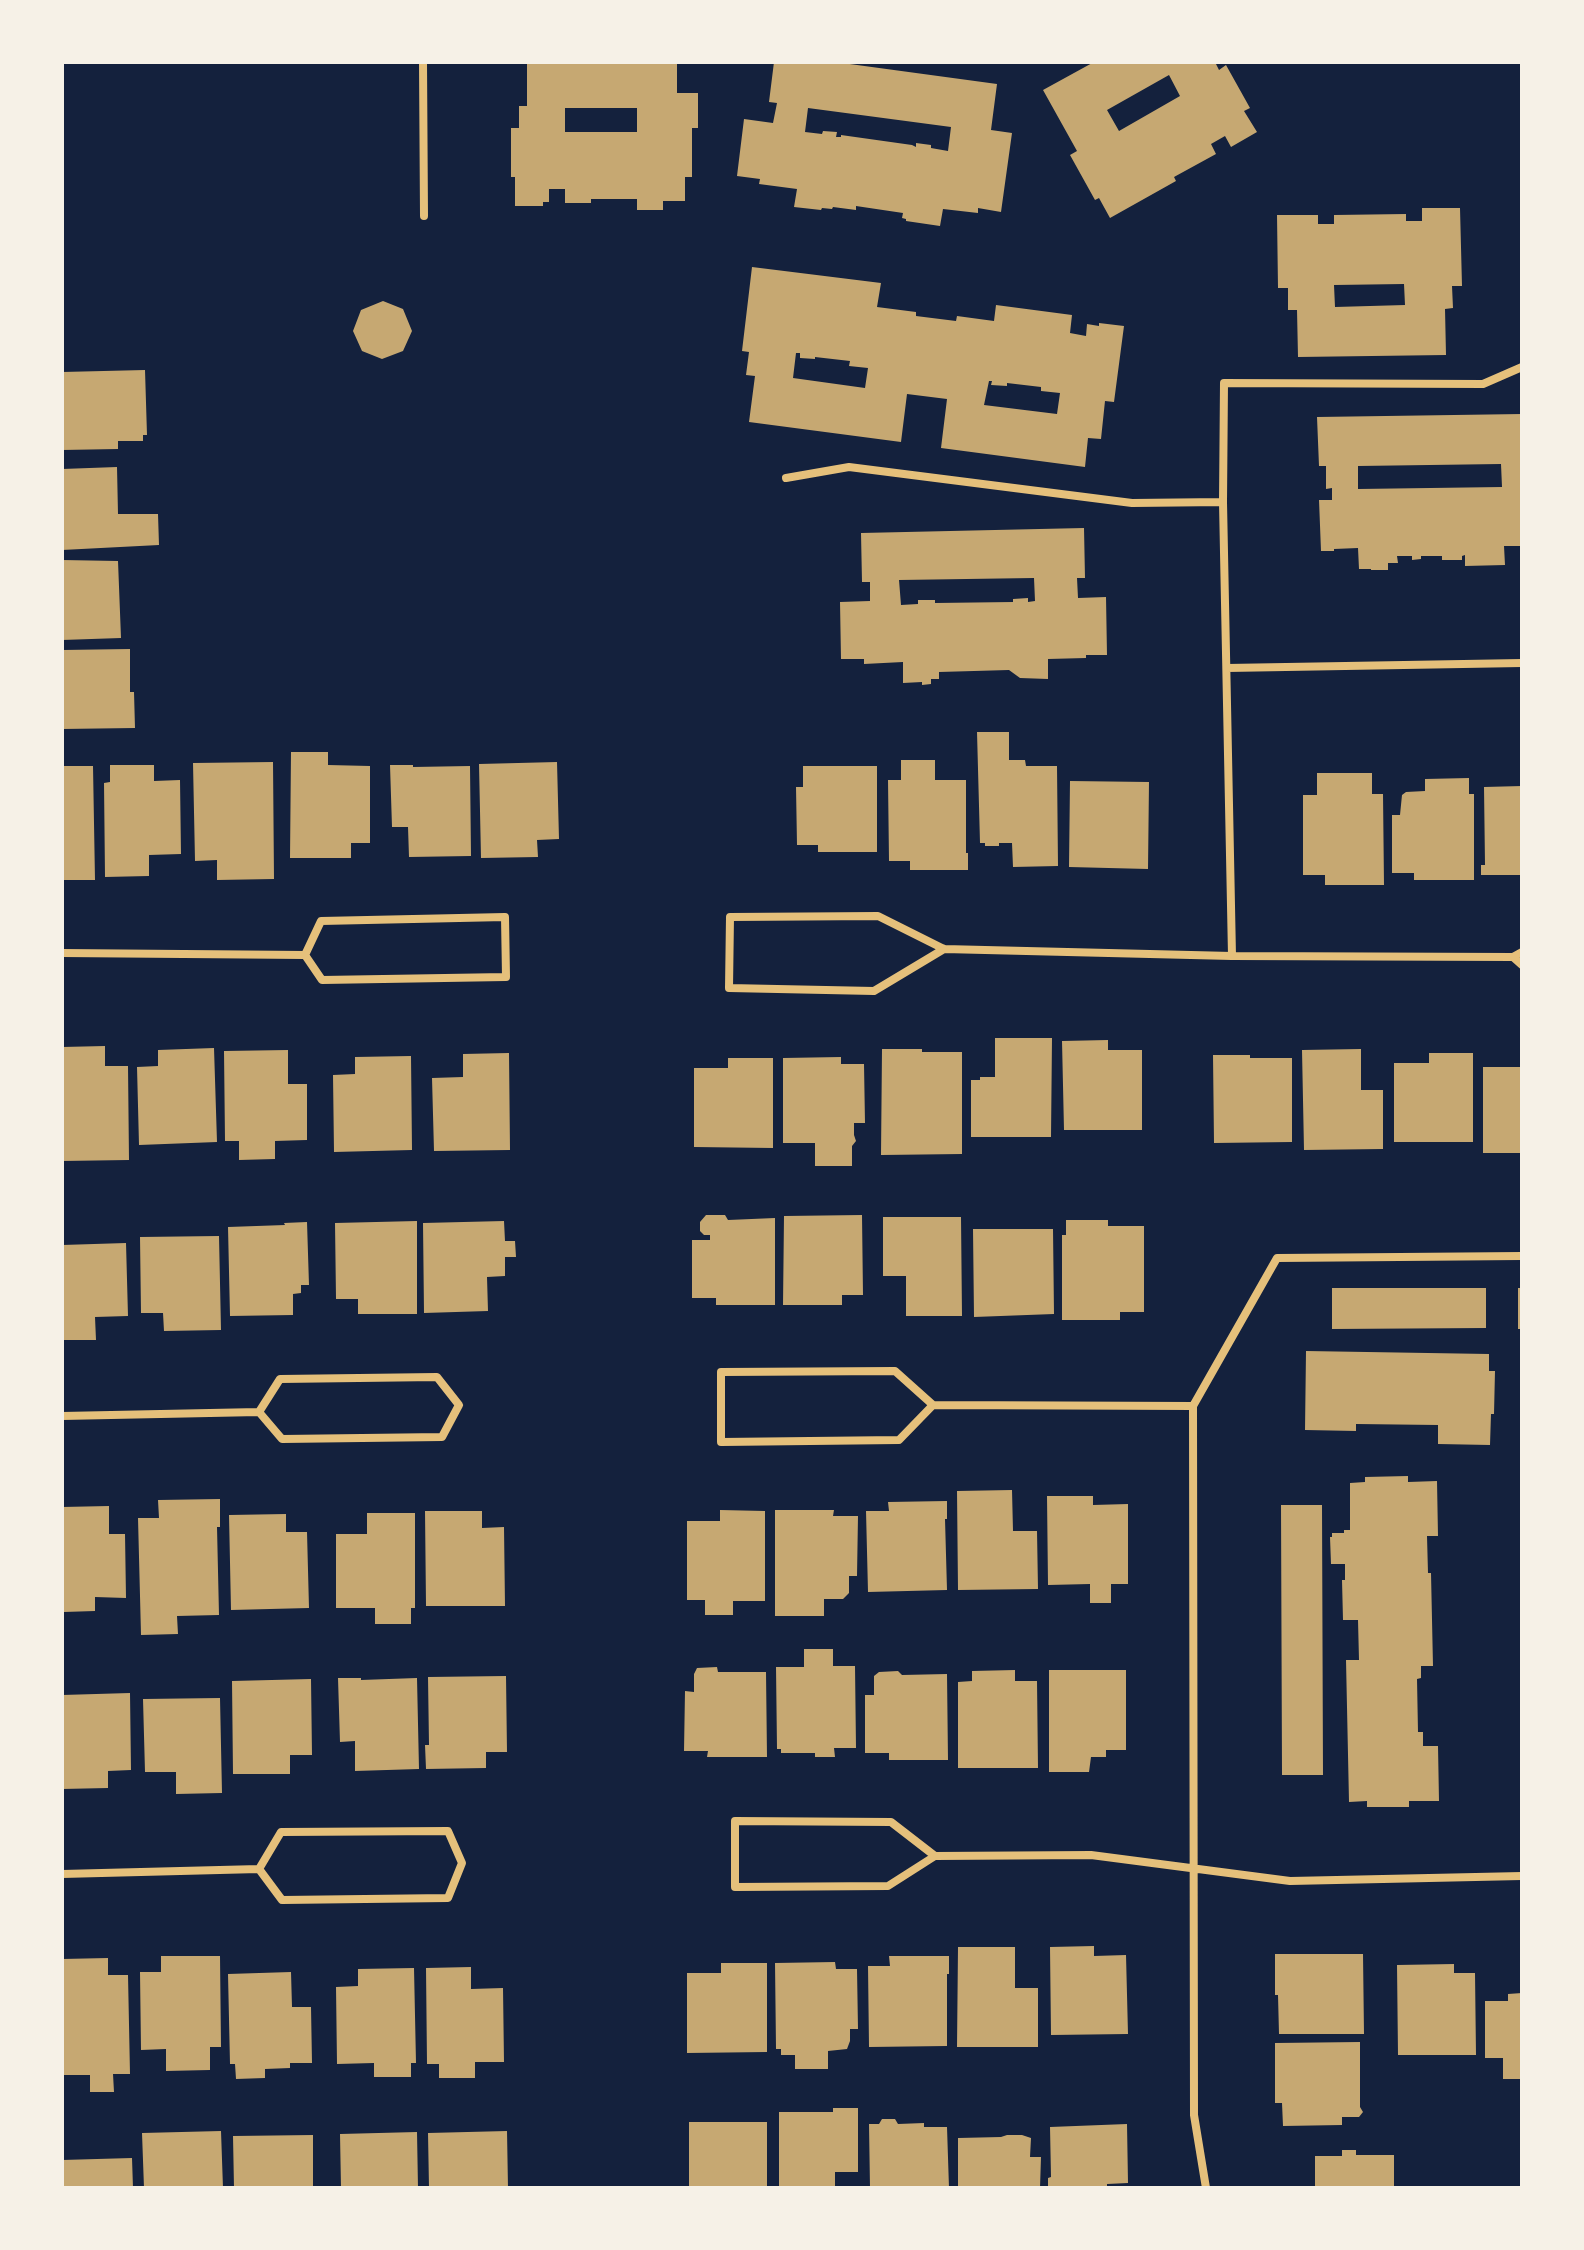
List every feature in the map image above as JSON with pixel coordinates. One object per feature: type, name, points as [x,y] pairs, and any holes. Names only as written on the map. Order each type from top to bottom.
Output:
[{"type":"street","points":[[423,62],[424,216]]},
{"type":"street","points":[[1232,956],[1223,502],[1224,383],[1483,384],[1522,367]]},
{"type":"street","points":[[786,478],[849,467],[1132,503],[1223,502]]},
{"type":"street","points":[[1227,668],[1522,663]]},
{"type":"street","points":[[944,949],[874,991],[729,988],[730,917],[878,916],[944,949],[1232,956],[1513,957],[1522,952]]},
{"type":"street","points":[[505,917],[506,977],[322,980],[305,955],[321,921],[505,917]]},
{"type":"street","points":[[62,953],[305,955]]},
{"type":"street","points":[[1513,957],[1522,965]]},
{"type":"street","points":[[1206,2188],[1194,2115],[1193,1406],[1277,1258],[1522,1256]]},
{"type":"street","points":[[933,1405],[899,1440],[721,1442],[721,1372],[895,1371],[933,1405],[1193,1406]]},
{"type":"street","points":[[437,1377],[459,1405],[442,1437],[282,1439],[259,1412],[280,1379],[437,1377]]},
{"type":"street","points":[[62,1416],[259,1412]]},
{"type":"street","points":[[935,1856],[891,1822],[735,1821],[735,1887],[888,1886],[935,1856],[1091,1855],[1290,1881],[1522,1876]]},
{"type":"street","points":[[448,1831],[462,1863],[448,1898],[282,1900],[259,1869],[281,1832],[448,1831]]},
{"type":"street","points":[[62,1874],[259,1869]]},
{"type":"building","points":[[527,62],[677,62],[677,93],[698,93],[698,128],[692,128],[692,177],[685,177],[685,201],[663,201],[663,210],[637,210],[637,199],[591,199],[591,203],[565,203],[565,189],[549,189],[549,202],[543,202],[543,206],[515,206],[515,177],[511,177],[511,128],[519,128],[519,106],[527,106]],"holes":[[[565,108],[637,108],[637,132],[565,132]]]},
{"type":"building","points":[[774,62],[835,62],[997,84],[991,130],[1012,133],[1001,212],[978,208],[978,213],[943,209],[940,226],[906,221],[902,218],[903,213],[856,206],[856,210],[794,207],[797,189],[759,184],[760,179],[737,176],[744,119],[773,123],[777,103],[769,102]],"holes":[[[808,108],[951,127],[948,151],[916,143],[916,147],[841,135],[836,137],[837,132],[805,132]]]},
{"type":"building","points":[[1094,62],[1215,62],[1219,70],[1226,65],[1250,108],[1244,111],[1257,132],[1231,147],[1225,136],[1211,144],[1216,154],[1174,177],[1176,181],[1110,218],[1099,198],[1095,200],[1070,155],[1077,151],[1043,90]],"holes":[[[1169,75],[1180,96],[1119,131],[1107,110]]]},
{"type":"building","points":[[1422,208],[1460,208],[1462,286],[1452,286],[1453,308],[1445,309],[1446,355],[1298,357],[1297,310],[1288,310],[1288,288],[1278,288],[1277,215],[1318,215],[1318,224],[1334,224],[1334,215],[1406,214],[1406,221],[1422,221]],"holes":[[[1404,284],[1405,305],[1335,307],[1334,285]]]},
{"type":"building","points":[[752,267],[881,283],[877,307],[916,312],[916,316],[956,321],[957,316],[994,321],[996,305],[1072,315],[1070,333],[1086,336],[1087,324],[1124,326],[1114,402],[1105,401],[1101,439],[1088,438],[1085,467],[941,448],[947,399],[907,394],[901,442],[749,422],[755,376],[746,375],[749,352],[742,351]],"holes":[[[796,353],[800,353],[800,358],[850,361],[849,366],[868,368],[865,388],[793,378]],[[989,381],[992,381],[991,385],[1007,386],[1007,383],[1060,393],[1057,414],[984,405]]]},
{"type":"building","points":[[383,301],[403,309],[412,331],[403,351],[382,359],[362,351],[353,331],[361,310]]},
{"type":"building","points":[[145,370],[147,435],[143,435],[143,441],[118,441],[118,449],[62,450],[62,372]]},
{"type":"building","points":[[1522,414],[1522,546],[1504,546],[1505,565],[1465,566],[1465,555],[1462,560],[1421,556],[1421,559],[1412,560],[1412,556],[1397,556],[1398,563],[1388,563],[1388,570],[1359,569],[1358,548],[1321,551],[1319,500],[1332,500],[1332,488],[1326,489],[1326,466],[1319,466],[1317,417]],"holes":[[[1501,464],[1502,487],[1358,489],[1358,466]]]},
{"type":"building","points":[[117,467],[118,514],[158,514],[159,545],[62,550],[62,469]]},
{"type":"building","points":[[1084,528],[1085,578],[1077,578],[1078,598],[1106,597],[1107,655],[1048,659],[1048,679],[1020,678],[1009,670],[939,672],[939,679],[931,679],[931,684],[922,685],[922,682],[903,683],[903,662],[864,664],[864,659],[841,659],[840,602],[870,601],[870,582],[862,582],[861,533]],"holes":[[[1034,578],[1035,601],[1028,602],[1028,598],[1013,599],[1013,602],[935,603],[935,600],[918,600],[918,604],[901,605],[899,580]]]},
{"type":"building","points":[[62,560],[118,561],[121,638],[62,640]]},
{"type":"building","points":[[130,649],[130,692],[134,692],[135,728],[62,729],[62,650]]},
{"type":"building","points":[[977,732],[1009,732],[1009,760],[1025,760],[1026,766],[1057,766],[1058,866],[1013,867],[1012,843],[985,846],[985,843],[980,843]]},
{"type":"building","points":[[291,752],[328,752],[328,765],[370,766],[370,843],[351,843],[351,858],[290,858]]},
{"type":"building","points":[[901,760],[935,760],[935,780],[966,780],[968,870],[910,870],[910,861],[889,861],[888,780],[901,780]]},
{"type":"building","points":[[273,762],[274,879],[217,880],[217,860],[195,861],[193,763]]},
{"type":"building","points":[[557,762],[559,839],[537,840],[538,857],[481,858],[479,764]]},
{"type":"building","points":[[110,765],[154,765],[154,781],[180,780],[181,854],[149,855],[149,876],[105,877],[104,783],[110,782]]},
{"type":"building","points":[[390,765],[470,766],[471,856],[409,857],[408,827],[392,827]]},
{"type":"building","points":[[62,766],[93,766],[95,880],[62,880]]},
{"type":"building","points":[[803,766],[877,766],[877,852],[818,852],[818,845],[797,845],[796,787],[803,787]]},
{"type":"building","points":[[1317,773],[1372,773],[1372,794],[1383,794],[1384,885],[1325,885],[1325,875],[1303,875],[1303,795],[1317,795]]},
{"type":"building","points":[[1469,778],[1469,794],[1474,794],[1474,880],[1414,880],[1414,873],[1392,873],[1392,815],[1400,815],[1402,795],[1425,791],[1425,779]]},
{"type":"building","points":[[1070,781],[1149,782],[1148,869],[1069,867]]},
{"type":"building","points":[[1522,786],[1522,875],[1481,875],[1481,865],[1485,865],[1484,787]]},
{"type":"building","points":[[995,1038],[1052,1038],[1051,1137],[971,1137],[971,1080],[995,1077]]},
{"type":"building","points":[[1108,1040],[1108,1050],[1142,1050],[1142,1130],[1064,1130],[1062,1041]]},
{"type":"building","points":[[105,1046],[105,1066],[128,1066],[129,1160],[62,1161],[62,1047]]},
{"type":"building","points":[[214,1048],[217,1142],[139,1145],[137,1067],[158,1066],[158,1050]]},
{"type":"building","points":[[882,1049],[962,1052],[962,1154],[881,1155]]},
{"type":"building","points":[[1361,1049],[1361,1090],[1383,1090],[1383,1149],[1304,1150],[1302,1050]]},
{"type":"building","points":[[288,1050],[288,1084],[307,1084],[307,1140],[275,1141],[275,1159],[239,1160],[239,1141],[225,1141],[224,1051]]},
{"type":"building","points":[[509,1053],[510,1150],[434,1151],[432,1078],[463,1077],[463,1054]]},
{"type":"building","points":[[1429,1053],[1473,1053],[1473,1142],[1394,1142],[1394,1063],[1429,1063]]},
{"type":"building","points":[[1213,1055],[1292,1058],[1292,1142],[1214,1143]]},
{"type":"building","points":[[411,1056],[412,1150],[334,1152],[333,1075],[355,1074],[355,1057]]},
{"type":"building","points":[[841,1057],[841,1064],[864,1064],[865,1123],[854,1123],[856,1141],[852,1146],[852,1166],[815,1166],[815,1143],[783,1143],[783,1058]]},
{"type":"building","points":[[728,1058],[773,1058],[773,1148],[694,1147],[694,1068],[728,1068]]},
{"type":"building","points":[[1483,1067],[1522,1067],[1522,1153],[1483,1153]]},
{"type":"building","points":[[706,1215],[725,1215],[728,1220],[775,1218],[775,1305],[716,1305],[716,1298],[692,1298],[692,1240],[710,1240],[710,1235],[700,1231],[700,1222]]},
{"type":"building","points":[[862,1215],[863,1295],[842,1295],[842,1305],[783,1305],[784,1216]]},
{"type":"building","points":[[883,1217],[961,1217],[962,1316],[906,1316],[906,1276],[883,1276]]},
{"type":"building","points":[[1066,1220],[1108,1220],[1108,1226],[1144,1226],[1144,1312],[1120,1312],[1120,1320],[1062,1320],[1062,1235],[1066,1235]]},
{"type":"building","points":[[417,1221],[417,1314],[358,1314],[358,1299],[336,1299],[335,1223]]},
{"type":"building","points":[[504,1221],[505,1241],[515,1241],[516,1257],[505,1257],[505,1276],[487,1277],[488,1311],[424,1313],[423,1223]]},
{"type":"building","points":[[307,1222],[309,1285],[301,1285],[301,1293],[293,1294],[293,1315],[230,1316],[228,1227]]},
{"type":"building","points":[[973,1229],[1053,1229],[1054,1314],[974,1317]]},
{"type":"building","points":[[219,1236],[221,1330],[164,1331],[163,1313],[141,1313],[140,1237]]},
{"type":"building","points":[[126,1243],[128,1316],[95,1317],[96,1340],[62,1340],[62,1245]]},
{"type":"building","points":[[1332,1288],[1486,1288],[1486,1328],[1332,1329]]},
{"type":"building","points":[[1518,1288],[1522,1288],[1522,1329],[1518,1329]]},
{"type":"building","points":[[1306,1351],[1489,1354],[1489,1371],[1495,1371],[1490,1445],[1438,1444],[1438,1425],[1356,1424],[1356,1431],[1305,1430]]},
{"type":"building","points":[[1408,1476],[1408,1482],[1437,1481],[1438,1536],[1427,1536],[1433,1666],[1421,1666],[1421,1678],[1417,1679],[1418,1732],[1423,1732],[1423,1746],[1438,1746],[1439,1801],[1409,1801],[1409,1807],[1367,1807],[1367,1801],[1349,1802],[1346,1660],[1359,1660],[1358,1620],[1343,1620],[1342,1580],[1345,1580],[1345,1564],[1331,1564],[1330,1537],[1332,1533],[1350,1530],[1350,1483],[1365,1482],[1365,1477]]},
{"type":"building","points":[[1012,1490],[1013,1531],[1037,1531],[1038,1589],[958,1590],[957,1491]]},
{"type":"building","points":[[1047,1496],[1093,1496],[1093,1505],[1128,1504],[1128,1584],[1111,1584],[1111,1603],[1090,1603],[1090,1584],[1048,1585]]},
{"type":"building","points":[[220,1499],[220,1527],[217,1527],[219,1615],[177,1616],[178,1634],[141,1635],[138,1518],[159,1518],[158,1500]]},
{"type":"building","points":[[947,1501],[947,1590],[868,1592],[866,1511],[889,1511],[888,1502]]},
{"type":"building","points":[[1281,1505],[1322,1505],[1323,1775],[1282,1775]]},
{"type":"building","points":[[109,1506],[109,1534],[125,1534],[126,1598],[95,1597],[95,1611],[64,1612],[62,1507]]},
{"type":"building","points":[[720,1510],[765,1511],[765,1601],[733,1601],[733,1615],[705,1615],[705,1600],[687,1600],[687,1521],[720,1521]]},
{"type":"building","points":[[775,1510],[834,1510],[833,1516],[858,1516],[857,1576],[849,1576],[849,1593],[843,1599],[824,1599],[824,1616],[775,1616]]},
{"type":"building","points":[[425,1511],[482,1511],[482,1528],[504,1527],[505,1606],[426,1606]]},
{"type":"building","points":[[367,1513],[415,1513],[415,1608],[411,1608],[411,1624],[375,1624],[375,1608],[336,1608],[336,1534],[367,1534]]},
{"type":"building","points":[[286,1514],[286,1532],[307,1532],[309,1608],[231,1610],[229,1515]]},
{"type":"building","points":[[804,1649],[833,1649],[833,1666],[855,1666],[856,1748],[834,1748],[835,1757],[815,1757],[815,1753],[781,1753],[781,1749],[777,1749],[776,1667],[804,1667]]},
{"type":"building","points":[[717,1667],[718,1672],[766,1672],[767,1757],[707,1757],[708,1751],[684,1751],[685,1691],[694,1692],[697,1668]]},
{"type":"building","points":[[1015,1670],[1015,1681],[1037,1681],[1038,1768],[958,1768],[958,1682],[972,1681],[972,1671]]},
{"type":"building","points":[[1049,1670],[1126,1670],[1126,1750],[1106,1750],[1106,1757],[1091,1757],[1089,1772],[1049,1772]]},
{"type":"building","points":[[898,1671],[902,1675],[947,1674],[948,1760],[889,1760],[889,1753],[865,1753],[865,1695],[874,1695],[874,1676],[879,1672]]},
{"type":"building","points":[[506,1676],[507,1752],[486,1752],[486,1768],[426,1769],[425,1745],[429,1745],[428,1677]]},
{"type":"building","points":[[338,1678],[417,1678],[419,1769],[355,1771],[355,1741],[340,1742]]},
{"type":"building","points":[[311,1679],[312,1755],[290,1755],[290,1774],[233,1774],[232,1681]]},
{"type":"building","points":[[130,1693],[131,1770],[108,1771],[108,1788],[62,1789],[62,1695]]},
{"type":"building","points":[[220,1698],[222,1793],[176,1794],[176,1772],[145,1772],[143,1699]]},
{"type":"building","points":[[1094,1946],[1094,1956],[1126,1955],[1128,2034],[1051,2035],[1050,1947]]},
{"type":"building","points":[[958,1947],[1015,1947],[1015,1988],[1038,1988],[1038,2047],[957,2047]]},
{"type":"building","points":[[1275,1954],[1363,1954],[1364,2034],[1279,2034]]},
{"type":"building","points":[[161,1956],[220,1956],[221,2047],[210,2047],[210,2070],[166,2071],[166,2049],[141,2050],[140,1972],[161,1972]]},
{"type":"building","points":[[889,1956],[949,1956],[947,2046],[869,2047],[868,1966],[890,1966]]},
{"type":"building","points":[[108,1958],[108,1975],[128,1975],[130,2074],[113,2074],[114,2092],[90,2092],[90,2075],[62,2075],[62,1959]]},
{"type":"building","points":[[835,1962],[836,1969],[857,1969],[858,2029],[850,2029],[847,2049],[828,2051],[828,2069],[795,2069],[795,2055],[781,2055],[781,2049],[776,2049],[775,1963]]},
{"type":"building","points":[[721,1963],[767,1963],[767,2052],[687,2053],[687,1973],[721,1973]]},
{"type":"building","points":[[1454,1964],[1454,1973],[1475,1973],[1476,2055],[1398,2055],[1397,1965]]},
{"type":"building","points":[[471,1967],[471,1989],[503,1988],[504,2062],[475,2062],[475,2078],[439,2078],[439,2064],[427,2064],[426,1968]]},
{"type":"building","points":[[414,1968],[416,2063],[411,2063],[411,2077],[374,2077],[374,2063],[337,2064],[336,1987],[358,1986],[358,1969]]},
{"type":"building","points":[[291,1972],[292,2007],[311,2007],[312,2063],[290,2063],[290,2068],[265,2069],[265,2078],[236,2079],[235,2064],[230,2064],[228,1974]]},
{"type":"building","points":[[1522,1993],[1522,2079],[1503,2079],[1503,2058],[1485,2058],[1485,2001],[1508,2001],[1508,1994]]},
{"type":"building","points":[[1360,2042],[1360,2107],[1363,2112],[1359,2117],[1342,2117],[1342,2125],[1283,2126],[1282,2103],[1275,2103],[1275,2043]]},
{"type":"building","points":[[833,2108],[858,2108],[858,2172],[835,2172],[835,2188],[779,2188],[779,2112],[833,2112]]},
{"type":"building","points":[[882,2119],[895,2119],[898,2124],[924,2123],[924,2127],[947,2127],[949,2188],[870,2188],[869,2124],[879,2124]]},
{"type":"building","points":[[689,2122],[767,2122],[767,2188],[689,2188]]},
{"type":"building","points":[[1127,2124],[1128,2183],[1107,2184],[1107,2188],[1048,2188],[1048,2178],[1051,2177],[1050,2127]]},
{"type":"building","points":[[221,2131],[223,2188],[144,2188],[142,2133]]},
{"type":"building","points":[[507,2131],[508,2188],[429,2188],[428,2133]]},
{"type":"building","points":[[417,2132],[418,2188],[341,2188],[340,2134]]},
{"type":"building","points":[[313,2135],[313,2188],[234,2188],[233,2136]]},
{"type":"building","points":[[1007,2135],[1031,2138],[1030,2157],[1041,2157],[1040,2188],[958,2188],[958,2138]]},
{"type":"building","points":[[1342,2150],[1356,2150],[1356,2155],[1394,2155],[1394,2188],[1315,2188],[1315,2156],[1342,2156]]},
{"type":"building","points":[[132,2158],[133,2188],[62,2188],[62,2160]]}]
